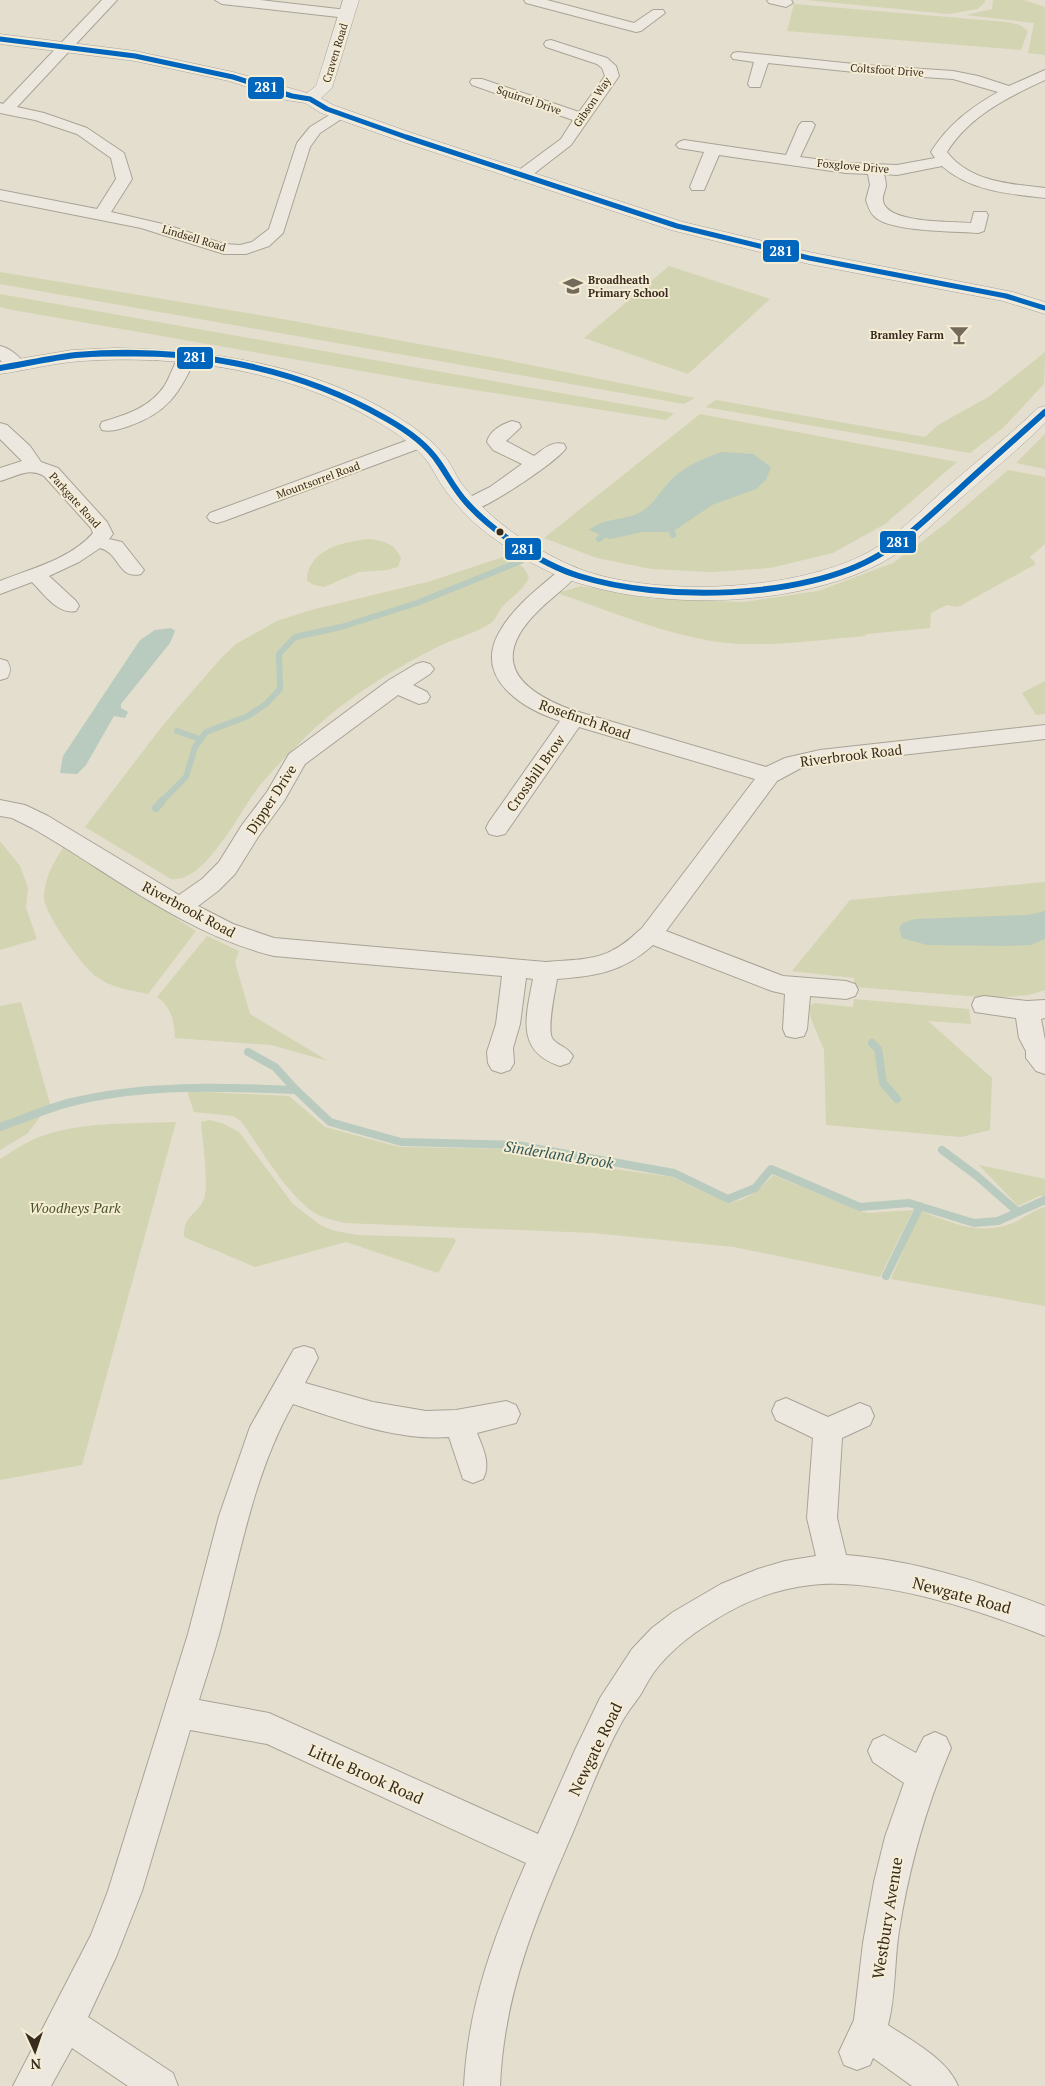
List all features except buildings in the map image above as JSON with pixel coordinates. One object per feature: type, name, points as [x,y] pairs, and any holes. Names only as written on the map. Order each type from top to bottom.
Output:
[{"type":"street","points":[[4,108],[67,47],[110,0]]},
{"type":"street","points":[[222,0],[349,7]]},
{"type":"street","points":[[531,0],[636,28],[658,13]]},
{"type":"street","name":"Craven Road","points":[[310,100],[324,88],[349,7]]},
{"type":"street","points":[[0,39],[67,47],[183,65],[233,77],[310,100],[341,114],[521,176],[641,215],[725,239],[809,258],[1006,296],[1045,308]]},
{"type":"street","name":"Gibson Way","points":[[521,176],[566,142],[612,76],[609,66],[602,61],[551,44]]},
{"type":"street","name":"Coltsfoot Drive","points":[[738,56],[864,69],[953,74],[1009,92]]},
{"type":"street","points":[[755,84],[762,58]]},
{"type":"street","points":[[1042,78],[1009,92],[972,115],[945,140],[939,152],[944,161],[969,178],[996,186],[1045,193]]},
{"type":"street","name":"Squirrel Drive","points":[[477,82],[541,106],[581,118]]},
{"type":"street","points":[[4,108],[40,116],[82,131],[118,156],[124,180],[101,215]]},
{"type":"street","name":"Lindsell Road","points":[[0,195],[162,228],[219,248],[236,250],[257,246],[270,238],[277,230],[302,146],[316,130],[341,114]]},
{"type":"street","points":[[791,160],[806,125]]},
{"type":"street","name":"Foxglove Drive","points":[[684,145],[846,168],[897,170],[944,161]]},
{"type":"street","points":[[698,187],[713,149]]},
{"type":"street","points":[[875,169],[878,185],[874,200],[882,214],[891,219],[912,223],[978,228],[980,215]]},
{"type":"street","points":[[1006,296],[1045,296]]},
{"type":"street","points":[[0,352],[9,367],[80,356],[126,354],[187,357],[246,366],[328,390],[390,421],[419,442],[435,457],[452,484],[469,505],[500,533],[568,572],[628,588],[706,593],[740,592],[812,581],[850,569],[877,556],[909,533],[954,492],[1022,436],[1045,412]]},
{"type":"street","points":[[109,426],[149,412],[159,404],[167,396],[187,357]]},
{"type":"street","points":[[512,427],[497,437],[496,442],[500,446],[536,464]]},
{"type":"street","name":"Parkgate Road","points":[[0,429],[23,450],[34,465]]},
{"type":"street","name":"Mountsorrel Road","points":[[217,517],[419,442]]},
{"type":"street","points":[[469,505],[497,491],[557,448]]},
{"type":"street","name":"Parkgate Road","points":[[0,474],[34,465],[43,467],[51,472],[100,526],[103,534],[98,542],[82,553],[0,588]]},
{"type":"street","name":"Parkgate Road","points":[[98,542],[115,546],[134,570]]},
{"type":"street","name":"Rosefinch Road","points":[[568,572],[538,598],[511,629],[505,642],[504,669],[518,691],[531,700],[574,718],[768,776]]},
{"type":"street","points":[[35,574],[69,606]]},
{"type":"street","points":[[0,666],[0,673]]},
{"type":"street","name":"Dipper Drive","points":[[180,907],[210,885],[227,868],[250,831],[276,796],[297,758],[397,685],[423,669]]},
{"type":"street","points":[[397,685],[419,698]]},
{"type":"street","name":"Crossbill Brow","points":[[496,828],[574,718]]},
{"type":"street","name":"Riverbrook Road","points":[[0,808],[17,811],[40,822],[180,907],[212,924],[256,943],[274,947],[546,971],[582,968],[618,959],[631,951],[650,934],[768,776],[789,764],[820,756],[1045,732]]},
{"type":"street","points":[[650,934],[781,985],[846,990]]},
{"type":"street","points":[[501,1063],[498,1054],[507,1027],[515,968]]},
{"type":"street","points":[[546,971],[539,1030],[540,1041],[560,1056]]},
{"type":"street","points":[[795,1029],[798,987]]},
{"type":"street","points":[[984,1005],[1036,1010],[1031,1038],[1040,1058],[1045,1064]]},
{"type":"street","points":[[31,2086],[66,2023],[104,1944],[125,1891],[204,1634],[234,1516],[266,1427],[304,1358]]},
{"type":"street","points":[[287,1389],[379,1416],[426,1424],[459,1423],[506,1414]]},
{"type":"street","points":[[786,1411],[828,1431]]},
{"type":"street","points":[[828,1431],[860,1416]]},
{"type":"street","points":[[459,1423],[469,1450],[472,1470]]},
{"type":"street","points":[[828,1431],[822,1518],[834,1569]]},
{"type":"street","name":"Newgate Road","points":[[482,2086],[482,2070],[488,2024],[506,1955],[547,1854],[608,1716],[646,1657],[684,1622],[720,1599],[756,1583],[791,1574],[834,1569],[862,1571],[933,1584],[1003,1604],[1045,1621]]},
{"type":"street","name":"Little Brook Road","points":[[179,1714],[269,1729],[547,1854]]},
{"type":"street","name":"Westbury Avenue","points":[[884,1751],[929,1762],[906,1818],[890,1883],[880,1940],[876,1991],[862,2042],[908,2060],[940,2086]]},
{"type":"street","points":[[66,2023],[160,2086]]},
{"type":"green space","points":[[806,0],[985,0],[985,2],[978,9],[948,14]]},
{"type":"green space","points":[[993,0],[1024,0],[1045,7],[1045,55],[1028,53],[1034,23],[966,15],[992,9]]},
{"type":"green space","points":[[794,4],[1007,22],[1020,25],[1028,31],[1021,50],[787,31]]},
{"type":"green space","points":[[669,266],[770,299],[688,374],[584,338]]},
{"type":"green space","points":[[0,272],[277,318],[501,359],[695,398],[684,404],[0,284]]},
{"type":"green space","points":[[0,294],[674,413],[666,420],[430,383],[7,309],[0,307]]},
{"type":"green space","points":[[1045,352],[1044,384],[1004,427],[970,453],[705,407],[716,400],[925,437],[938,425],[990,396]]},
{"type":"green space","points":[[700,414],[957,462],[885,524],[833,553],[770,568],[712,572],[651,569],[597,558],[544,538]]},
{"type":"green space","points":[[1045,434],[1045,469],[1016,463]]},
{"type":"green space","points":[[1008,470],[1045,477],[1045,544],[1030,557],[1036,564],[958,607],[947,605],[931,613],[930,628],[791,643],[736,644],[698,639],[678,634],[557,593],[581,586],[653,599],[744,602],[818,591],[893,563],[945,524]]},
{"type":"green space","points":[[370,539],[384,542],[396,549],[401,558],[398,567],[387,570],[359,572],[324,587],[307,581],[313,561],[320,554],[339,545]]},
{"type":"green space","points":[[506,556],[524,568],[529,577],[523,587],[503,606],[492,622],[407,663],[375,682],[330,715],[261,784],[222,842],[197,870],[184,877],[171,879],[85,827],[163,725],[222,657],[236,644],[277,621],[311,610],[431,581]]},
{"type":"green space","points":[[1045,681],[1045,714],[1036,715],[1022,693]]},
{"type":"green space","points":[[0,841],[20,866],[28,888],[26,908],[37,939],[0,950]]},
{"type":"green space","points":[[63,848],[196,931],[148,994],[115,986],[97,977],[83,963],[50,916],[44,898],[44,891],[50,872]]},
{"type":"green space","points":[[1045,882],[1045,990],[1029,995],[993,998],[854,987],[854,978],[792,971],[850,900]]},
{"type":"green space","points":[[207,936],[239,951],[235,962],[250,1014],[328,1061],[271,1045],[175,1038],[174,1026],[169,1010],[157,997]]},
{"type":"green space","points":[[854,999],[969,1009],[971,1024],[928,1021],[992,1078],[990,1130],[961,1137],[826,1125],[824,1050],[811,1019],[809,1006],[815,1003],[853,1007]]},
{"type":"green space","points":[[21,1002],[50,1104],[27,1134],[0,1150],[0,1006]]},
{"type":"green space","points":[[187,1091],[289,1096],[325,1127],[399,1147],[514,1149],[551,1160],[672,1177],[726,1202],[746,1198],[773,1175],[868,1213],[913,1210],[880,1277],[734,1247],[593,1233],[345,1223],[321,1216],[309,1209],[281,1179],[241,1121],[233,1116],[194,1112]]},
{"type":"green space","points":[[209,1120],[222,1123],[239,1132],[293,1204],[320,1225],[335,1231],[358,1235],[454,1238],[456,1241],[438,1273],[346,1242],[255,1267],[184,1237],[184,1230],[188,1220],[200,1206],[205,1195],[206,1175],[201,1122]]},
{"type":"green space","name":"Woodheys Park","points":[[176,1122],[82,1465],[0,1480],[0,1159],[32,1140],[70,1129],[105,1124]]},
{"type":"green space","points":[[979,1165],[1045,1179],[1045,1196],[1039,1196],[1018,1206]]},
{"type":"green space","points":[[1045,1207],[1045,1306],[891,1279],[920,1211],[965,1226],[987,1229],[1010,1224]]},
{"type":"shaded area","points":[[722,452],[753,454],[771,467],[766,480],[756,489],[712,505],[677,529],[666,532],[643,532],[610,539],[589,530],[600,523],[639,513],[649,506],[671,480],[682,471]]},
{"type":"shaded area","points":[[171,628],[175,631],[170,643],[121,704],[121,708],[128,712],[125,718],[114,716],[86,765],[77,774],[60,773],[63,756],[140,640],[155,630]]},
{"type":"shaded area","points":[[1045,911],[1045,939],[1031,945],[927,945],[902,938],[899,928],[903,923],[915,919],[1028,915]]},
{"type":"waterway","points":[[672,531],[673,535]]},
{"type":"waterway","points":[[599,539],[603,536]]},
{"type":"waterway","points":[[162,801],[186,777],[195,747],[206,732],[248,716],[266,704],[280,689],[279,654],[295,637],[341,627],[417,603],[521,561]]},
{"type":"waterway","points":[[177,731],[200,739]]},
{"type":"waterway","points":[[156,808],[162,801]]},
{"type":"waterway","points":[[872,1043],[878,1049],[883,1083],[897,1099]]},
{"type":"waterway","points":[[248,1052],[275,1067],[296,1090]]},
{"type":"waterway","name":"Sinderland Brook","points":[[0,1127],[63,1104],[128,1092],[184,1088],[296,1090]]},
{"type":"waterway","name":"Sinderland Brook","points":[[296,1090],[330,1122],[401,1142],[517,1145],[674,1173],[728,1199],[755,1188],[771,1169],[860,1207],[909,1203],[920,1206]]},
{"type":"waterway","points":[[942,1150],[977,1176],[1018,1212]]},
{"type":"waterway","name":"Sinderland Brook","points":[[920,1206],[974,1223],[998,1221],[1045,1200]]},
{"type":"waterway","points":[[886,1276],[920,1206]]},
{"type":"transit line","name":"281","points":[[0,39],[135,56],[233,77],[292,96],[310,99],[327,109],[406,137],[677,226],[809,258],[1006,296],[1045,308]]},
{"type":"transit line","name":"281","points":[[0,368],[80,355],[150,354],[220,361],[290,377],[323,388],[355,402],[408,432],[434,456],[460,495],[478,515],[508,539],[537,557],[578,576],[612,585],[649,591],[688,593],[768,589],[806,582],[842,571],[874,558],[915,529],[1045,412]]},
{"type":"place","name":"Broadheath Primary School","points":[[573,286]]},
{"type":"place","name":"Bramley Farm","points":[[959,335]]}]
